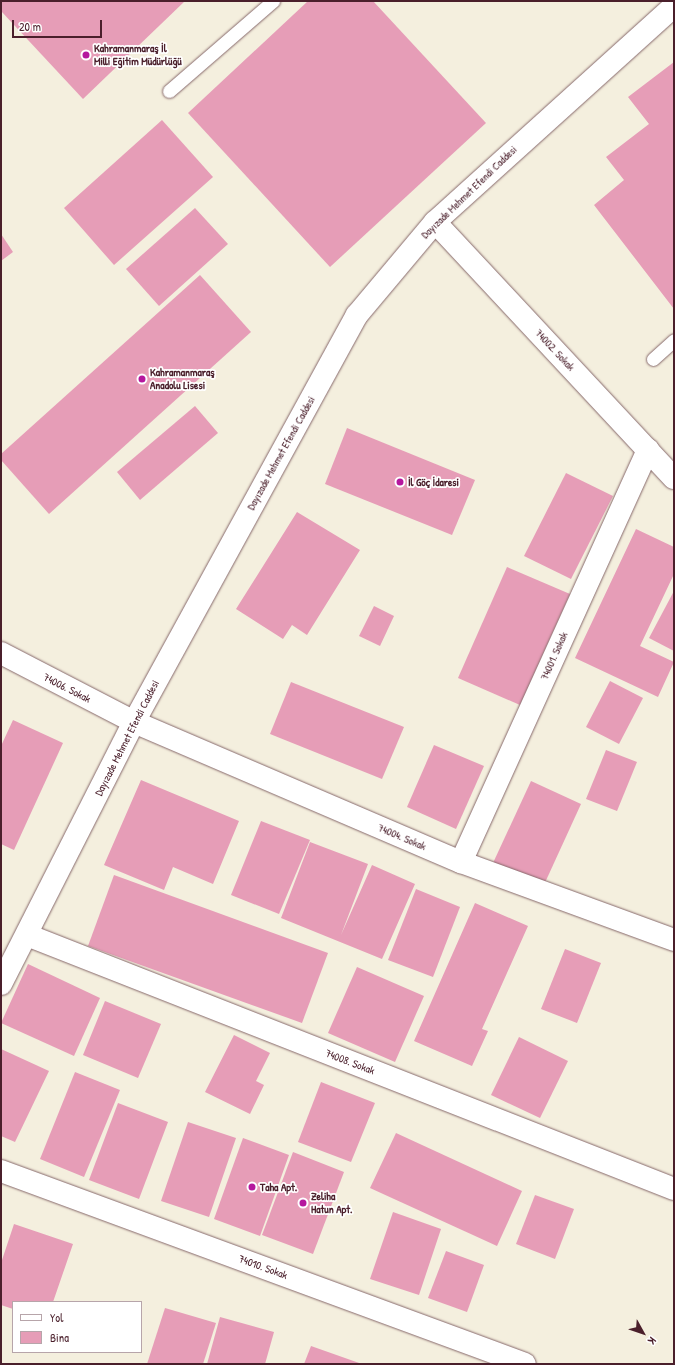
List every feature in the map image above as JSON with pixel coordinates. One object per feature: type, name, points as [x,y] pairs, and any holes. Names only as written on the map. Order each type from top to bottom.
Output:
[{"type":"street","name":"Dayızade Mehmet Efendi Caddesi","points":[[1,984],[134,722],[357,315],[435,222],[674,6]]},
{"type":"street","name":"74002. Sokak","points":[[435,222],[674,478]]},
{"type":"street","name":"74001. Sokak","points":[[461,862],[648,449]]},
{"type":"street","name":"74006. Sokak","points":[[1,653],[134,722]]},
{"type":"street","name":"74004. Sokak","points":[[134,722],[461,862],[674,940]]},
{"type":"street","name":"74008. Sokak","points":[[27,935],[674,1189]]},
{"type":"street","name":"74010. Sokak","points":[[1,1171],[524,1364]]},
{"type":"lane","points":[[169,91],[273,1]]},
{"type":"lane","points":[[653,359],[674,340]]},
{"type":"building","name":"Kahramanmaraş İl Milli Eğitim Müdürlüğü","points":[[1,1],[185,1],[83,99],[1,11]]},
{"type":"building","points":[[308,1],[373,1],[486,123],[330,267],[188,113]]},
{"type":"building","points":[[674,62],[674,309],[594,205],[624,180],[606,157],[649,124],[628,97]]},
{"type":"building","points":[[162,120],[213,177],[114,265],[64,208]]},
{"type":"building","points":[[195,208],[228,244],[159,306],[126,269]]},
{"type":"building","points":[[1,234],[13,252],[1,261]]},
{"type":"building","points":[[200,275],[251,332],[49,514],[1,460],[1,454]]},
{"type":"building","points":[[195,406],[218,433],[140,500],[117,472]]},
{"type":"building","name":"İl Göç İdaresi","points":[[347,428],[475,480],[452,535],[325,484]]},
{"type":"building","points":[[566,473],[613,496],[571,579],[524,556]]},
{"type":"building","points":[[297,512],[360,550],[307,635],[292,625],[283,639],[236,609]]},
{"type":"building","points":[[636,529],[674,547],[674,574],[640,646],[674,662],[658,697],[575,658]]},
{"type":"building","points":[[507,567],[570,594],[520,705],[458,678]]},
{"type":"building","points":[[674,591],[674,651],[649,638]]},
{"type":"building","points":[[374,606],[394,616],[380,646],[359,636]]},
{"type":"building","points":[[610,681],[643,698],[619,744],[586,727]]},
{"type":"building","points":[[291,682],[404,727],[382,779],[270,734]]},
{"type":"building","points":[[13,720],[63,743],[14,850],[1,844],[1,746]]},
{"type":"building","points":[[434,745],[484,766],[456,829],[407,807]]},
{"type":"building","points":[[606,750],[637,762],[617,811],[586,799]]},
{"type":"building","points":[[141,780],[239,821],[213,884],[173,867],[164,890],[104,865]]},
{"type":"building","points":[[531,781],[581,804],[543,887],[493,863]]},
{"type":"building","points":[[261,821],[310,840],[279,914],[231,895]]},
{"type":"building","points":[[310,842],[368,864],[341,935],[372,865],[415,884],[382,959],[281,918]]},
{"type":"building","points":[[114,875],[328,953],[302,1023],[88,946]]},
{"type":"building","points":[[416,889],[460,907],[433,977],[388,960]]},
{"type":"building","points":[[475,903],[528,926],[482,1029],[488,1031],[472,1066],[414,1041]]},
{"type":"building","points":[[565,949],[601,963],[577,1023],[541,1009]]},
{"type":"building","points":[[28,964],[100,998],[74,1056],[1,1023]]},
{"type":"building","points":[[357,967],[424,996],[395,1062],[328,1033]]},
{"type":"building","points":[[105,1001],[161,1024],[138,1078],[83,1055]]},
{"type":"building","points":[[234,1035],[270,1053],[256,1081],[264,1085],[250,1114],[205,1092]]},
{"type":"building","points":[[519,1037],[568,1061],[540,1118],[491,1095]]},
{"type":"building","points":[[1,1049],[49,1071],[15,1142],[1,1136]]},
{"type":"building","points":[[75,1072],[120,1090],[84,1177],[40,1159]]},
{"type":"building","points":[[321,1082],[375,1103],[351,1162],[298,1142]]},
{"type":"building","points":[[118,1103],[168,1122],[139,1199],[89,1180]]},
{"type":"building","points":[[188,1122],[236,1138],[209,1217],[161,1201]]},
{"type":"building","points":[[396,1133],[522,1191],[497,1246],[370,1188]]},
{"type":"building","name":"Taha Apt.","points":[[243,1138],[289,1155],[260,1236],[214,1219]]},
{"type":"building","name":"Zeliha Hatun Apt.","points":[[293,1152],[344,1172],[313,1254],[262,1235]]},
{"type":"building","points":[[535,1195],[574,1209],[555,1259],[516,1244]]},
{"type":"building","points":[[393,1212],[441,1229],[419,1295],[370,1279]]},
{"type":"building","points":[[14,1224],[73,1244],[53,1301],[12,1301],[12,1309],[1,1305],[1,1263]]},
{"type":"building","points":[[446,1251],[484,1265],[467,1312],[428,1298]]},
{"type":"building","points":[[165,1308],[216,1323],[203,1364],[147,1364]]},
{"type":"building","points":[[220,1317],[274,1332],[265,1364],[207,1364]]},
{"type":"building","points":[[311,1346],[362,1364],[304,1364]]},
{"type":"place","name":"Kahramanmaraş İl Milli Eğitim Müdürlüğü","points":[[86,55]]},
{"type":"place","name":"Kahramanmaraş Anadolu Lisesi","points":[[142,379]]},
{"type":"place","name":"İl Göç İdaresi","points":[[400,482]]},
{"type":"place","name":"Taha Apt.","points":[[252,1187]]},
{"type":"place","name":"Zeliha Hatun Apt.","points":[[303,1203]]}]
